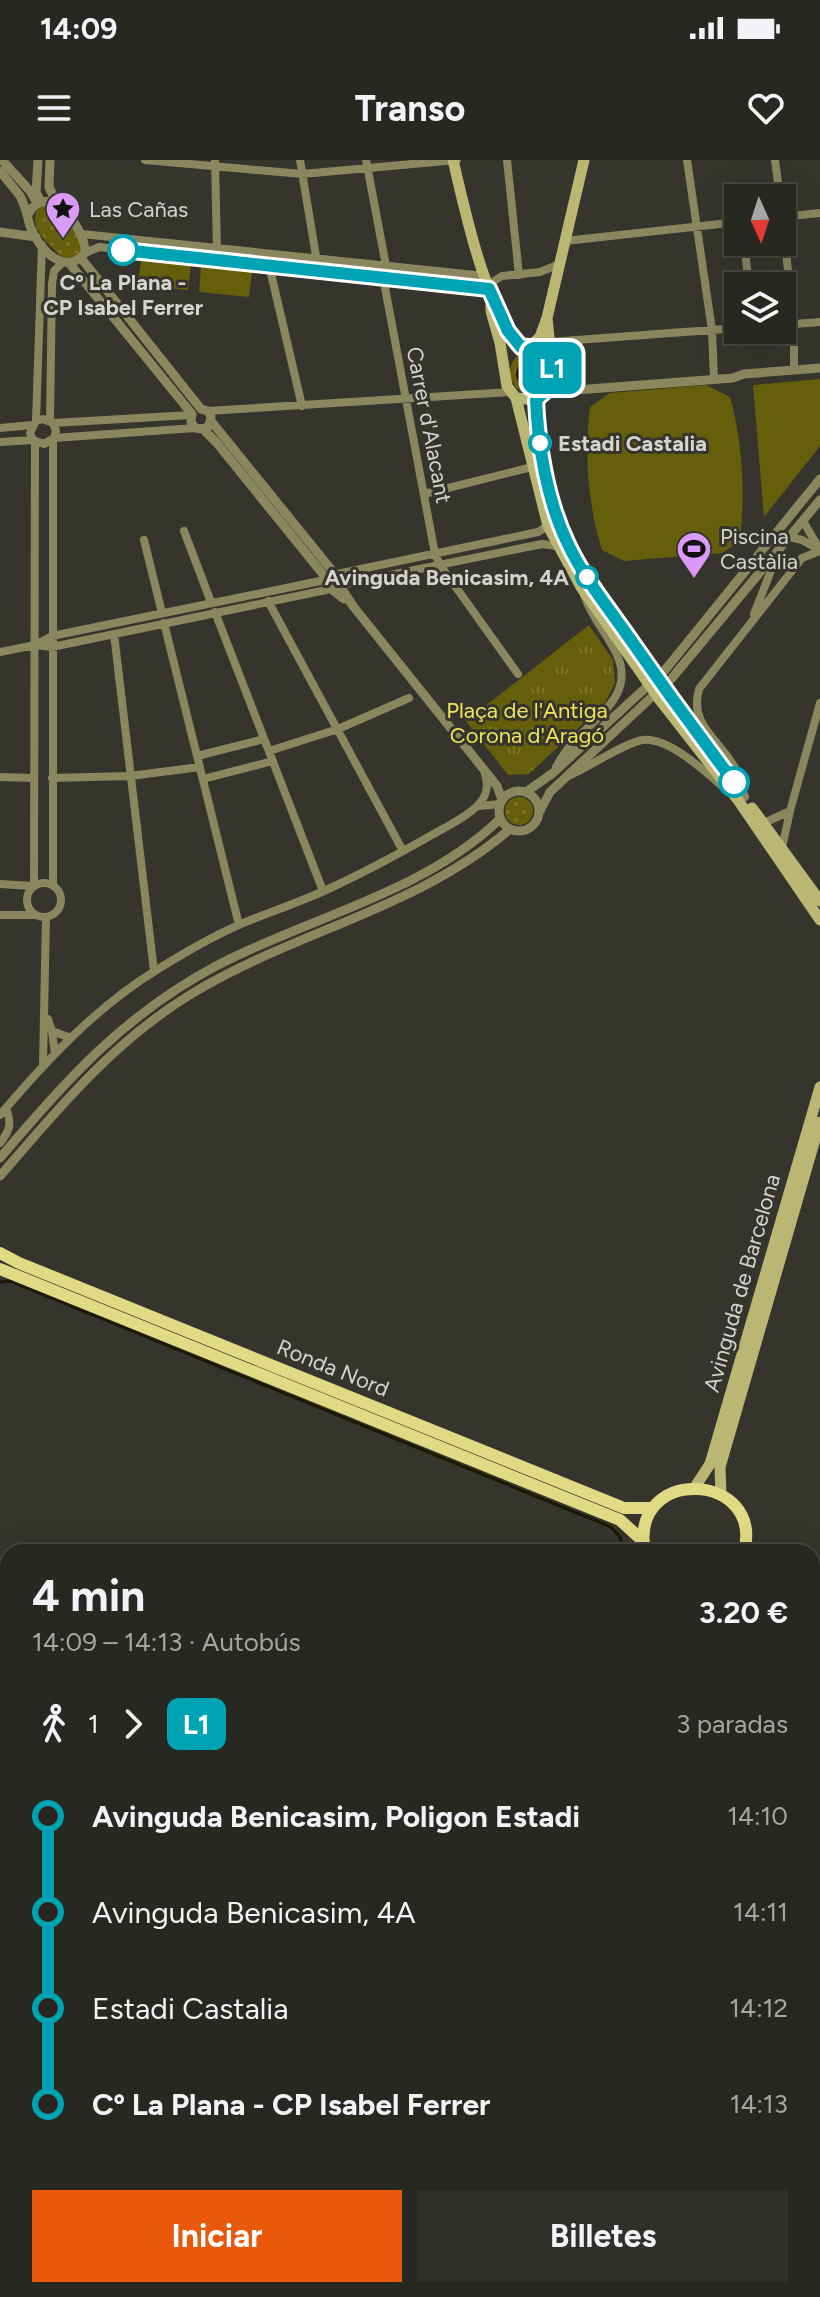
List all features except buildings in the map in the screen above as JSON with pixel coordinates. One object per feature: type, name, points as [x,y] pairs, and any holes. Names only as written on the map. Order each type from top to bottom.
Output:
[{"type":"main road","points":[[454,160],[488,286],[508,331],[525,346],[543,351],[552,362]]},
{"type":"main road","points":[[504,367],[510,354],[540,337],[584,160]]},
{"type":"main road","points":[[488,286],[508,392],[548,526],[581,587],[648,674]]},
{"type":"main road","points":[[547,318],[553,377],[551,386],[540,397],[537,426],[544,465],[568,544],[664,697],[764,823],[820,901]]},
{"type":"main road","points":[[508,392],[540,397]]},
{"type":"main road","points":[[742,798],[820,920]]},
{"type":"main road","name":"Avinguda de Barcelona","points":[[695,1487],[710,1464],[820,1087]]},
{"type":"main road","name":"Avinguda de Barcelona","points":[[721,1495],[720,1467],[820,1122]]},
{"type":"main road","name":"Ronda Nord","points":[[0,1253],[624,1508],[653,1508]]},
{"type":"main road","name":"Ronda Nord","points":[[0,1269],[620,1520],[641,1544]]},
{"type":"main road","points":[[644,1544],[644,1526],[653,1508],[662,1498],[677,1490],[695,1487],[721,1495],[734,1505],[743,1522],[747,1544]]},
{"type":"street","points":[[2,160],[39,203],[57,204]]},
{"type":"street","points":[[38,160],[36,192],[39,203]]},
{"type":"street","points":[[50,160],[49,187],[57,204],[82,234],[86,244],[83,256]]},
{"type":"street","points":[[145,160],[215,163],[302,174],[367,164],[454,160]]},
{"type":"street","points":[[300,160],[317,259],[316,270]]},
{"type":"street","points":[[507,160],[519,275]]},
{"type":"street","points":[[687,160],[712,330],[714,379]]},
{"type":"street","points":[[775,160],[778,184]]},
{"type":"street","points":[[215,163],[217,260]]},
{"type":"street","name":"Carrer d'Alacant","points":[[367,164],[386,266],[383,277],[435,554],[518,674]]},
{"type":"street","points":[[0,171],[20,196],[39,241],[34,423],[30,433],[34,441],[34,886],[27,895],[28,907],[41,916]]},
{"type":"street","points":[[23,186],[32,182],[37,174]]},
{"type":"street","points":[[2,232],[18,226],[39,203]]},
{"type":"street","points":[[796,216],[820,213]]},
{"type":"street","points":[[565,241],[724,224]]},
{"type":"street","points":[[2,232],[39,241],[66,264],[178,398],[202,415]]},
{"type":"street","points":[[82,234],[386,266],[488,286]]},
{"type":"street","points":[[53,885],[54,271],[99,247],[488,286],[499,277],[540,272],[560,264]]},
{"type":"street","points":[[83,256],[202,415],[497,786],[500,809],[510,829],[520,832],[530,829],[550,792],[672,678],[820,500]]},
{"type":"street","points":[[269,265],[302,406]]},
{"type":"street","points":[[796,324],[820,322]]},
{"type":"street","points":[[550,342],[724,329]]},
{"type":"street","points":[[794,344],[794,370]]},
{"type":"street","points":[[540,397],[563,391],[820,368]]},
{"type":"street","points":[[553,377],[563,391]]},
{"type":"street","points":[[0,428],[34,423],[202,415],[508,392]]},
{"type":"street","points":[[174,415],[178,398]]},
{"type":"street","points":[[202,415],[191,422],[216,442],[316,567],[333,582]]},
{"type":"street","points":[[199,428],[202,415]]},
{"type":"street","points":[[0,442],[34,441],[44,444],[54,439],[199,428]]},
{"type":"street","points":[[424,494],[532,467]]},
{"type":"street","points":[[526,792],[553,773],[683,651],[820,479]]},
{"type":"street","points":[[803,521],[820,551]]},
{"type":"street","points":[[35,645],[52,647],[268,601],[333,582],[360,570],[528,534],[548,526]]},
{"type":"street","points":[[184,531],[211,602]]},
{"type":"street","points":[[528,534],[532,546]]},
{"type":"street","points":[[790,537],[820,551]]},
{"type":"street","points":[[144,540],[162,613]]},
{"type":"street","points":[[0,652],[35,645],[52,636],[310,582],[360,582],[532,546],[557,546]]},
{"type":"street","points":[[742,798],[737,771],[698,716],[696,702],[699,689],[802,558],[820,551]]},
{"type":"street","points":[[749,626],[774,557]]},
{"type":"street","points":[[310,582],[316,567]]},
{"type":"street","points":[[353,606],[352,593],[360,582],[360,570]]},
{"type":"street","points":[[553,773],[576,739],[613,704],[621,685],[622,666],[616,651],[590,614],[581,587]]},
{"type":"street","points":[[268,601],[403,851]]},
{"type":"street","points":[[215,612],[323,891]]},
{"type":"street","points":[[164,623],[239,925]]},
{"type":"street","points":[[114,634],[154,971]]},
{"type":"street","points":[[269,751],[338,729],[409,698]]},
{"type":"street","points":[[782,848],[820,703]]},
{"type":"street","points":[[197,756],[264,739]]},
{"type":"street","points":[[564,778],[631,743],[645,739],[658,742],[697,764],[742,798]]},
{"type":"street","points":[[203,779],[273,761]]},
{"type":"street","points":[[52,778],[130,776],[200,767]]},
{"type":"street","points":[[0,1143],[10,1130],[11,1121],[3,1112],[71,1038],[120,995],[154,971],[239,925],[323,891],[403,851],[479,806],[488,784],[483,768]]},
{"type":"street","points":[[0,777],[34,778]]},
{"type":"street","points":[[497,786],[514,792],[526,792],[536,799],[540,811]]},
{"type":"street","points":[[0,1158],[55,1093],[99,1048],[135,1018],[182,986],[251,949],[342,912],[455,853],[514,792]]},
{"type":"street","points":[[479,806],[500,809]]},
{"type":"street","points":[[764,823],[790,811]]},
{"type":"street","points":[[0,1176],[64,1101],[107,1058],[142,1028],[188,996],[256,961],[390,903],[461,865],[510,829]]},
{"type":"street","points":[[0,884],[34,886],[43,882],[53,885],[60,893],[60,904],[55,912],[41,916],[0,915]]},
{"type":"street","points":[[41,916],[46,1015],[43,1066]]},
{"type":"street","points":[[46,1015],[55,1054]]},
{"type":"street","points":[[52,1031],[71,1038]]},
{"type":"street","points":[[44,1043],[55,1054]]},
{"type":"green space","points":[[42,206],[50,206],[76,233],[80,253],[75,258],[63,258],[40,234],[35,220]]},
{"type":"green space","points":[[141,260],[191,265],[188,290],[138,285]]},
{"type":"green space","points":[[201,266],[252,272],[249,297],[199,292]]},
{"type":"green space","points":[[531,351],[543,361],[547,373],[547,384],[532,396],[516,387],[510,372],[515,358]]},
{"type":"green space","points":[[820,379],[820,446],[764,517],[753,385]]},
{"type":"green space","points":[[706,385],[730,397],[738,432],[742,469],[740,541],[722,553],[624,561],[602,550],[588,479],[590,407],[610,393]]},
{"type":"green space","name":"Plaça de l'Antiga Corona d'Aragó","points":[[589,625],[613,660],[615,683],[605,703],[529,774],[508,775],[466,721]]},
{"type":"green space","points":[[519,797],[529,801],[533,811],[529,821],[519,825],[509,821],[505,811],[509,801]]},
{"type":"water","points":[[528,362],[537,365],[540,374],[537,383],[528,386],[519,383],[516,374],[519,365]]},
{"type":"waterway","points":[[0,1282],[10,1281],[611,1527],[622,1544]]},
{"type":"bus line","name":"L1","points":[[123,250],[489,289],[508,331],[521,347],[530,346],[543,351],[552,362],[551,386],[536,400],[537,426],[544,465],[568,544],[651,671],[734,782]]},
{"type":"place","name":"Las Cañas","points":[[63,240]]},
{"type":"place","name":"Cº La Plana - CP Isabel Ferrer","points":[[123,250]]},
{"type":"place","name":"Estadi Castalia","points":[[540,443]]},
{"type":"place","name":"Avinguda Benicasim, 4A","points":[[587,577]]},
{"type":"place","name":"Piscina Castàlia","points":[[694,580]]}]
